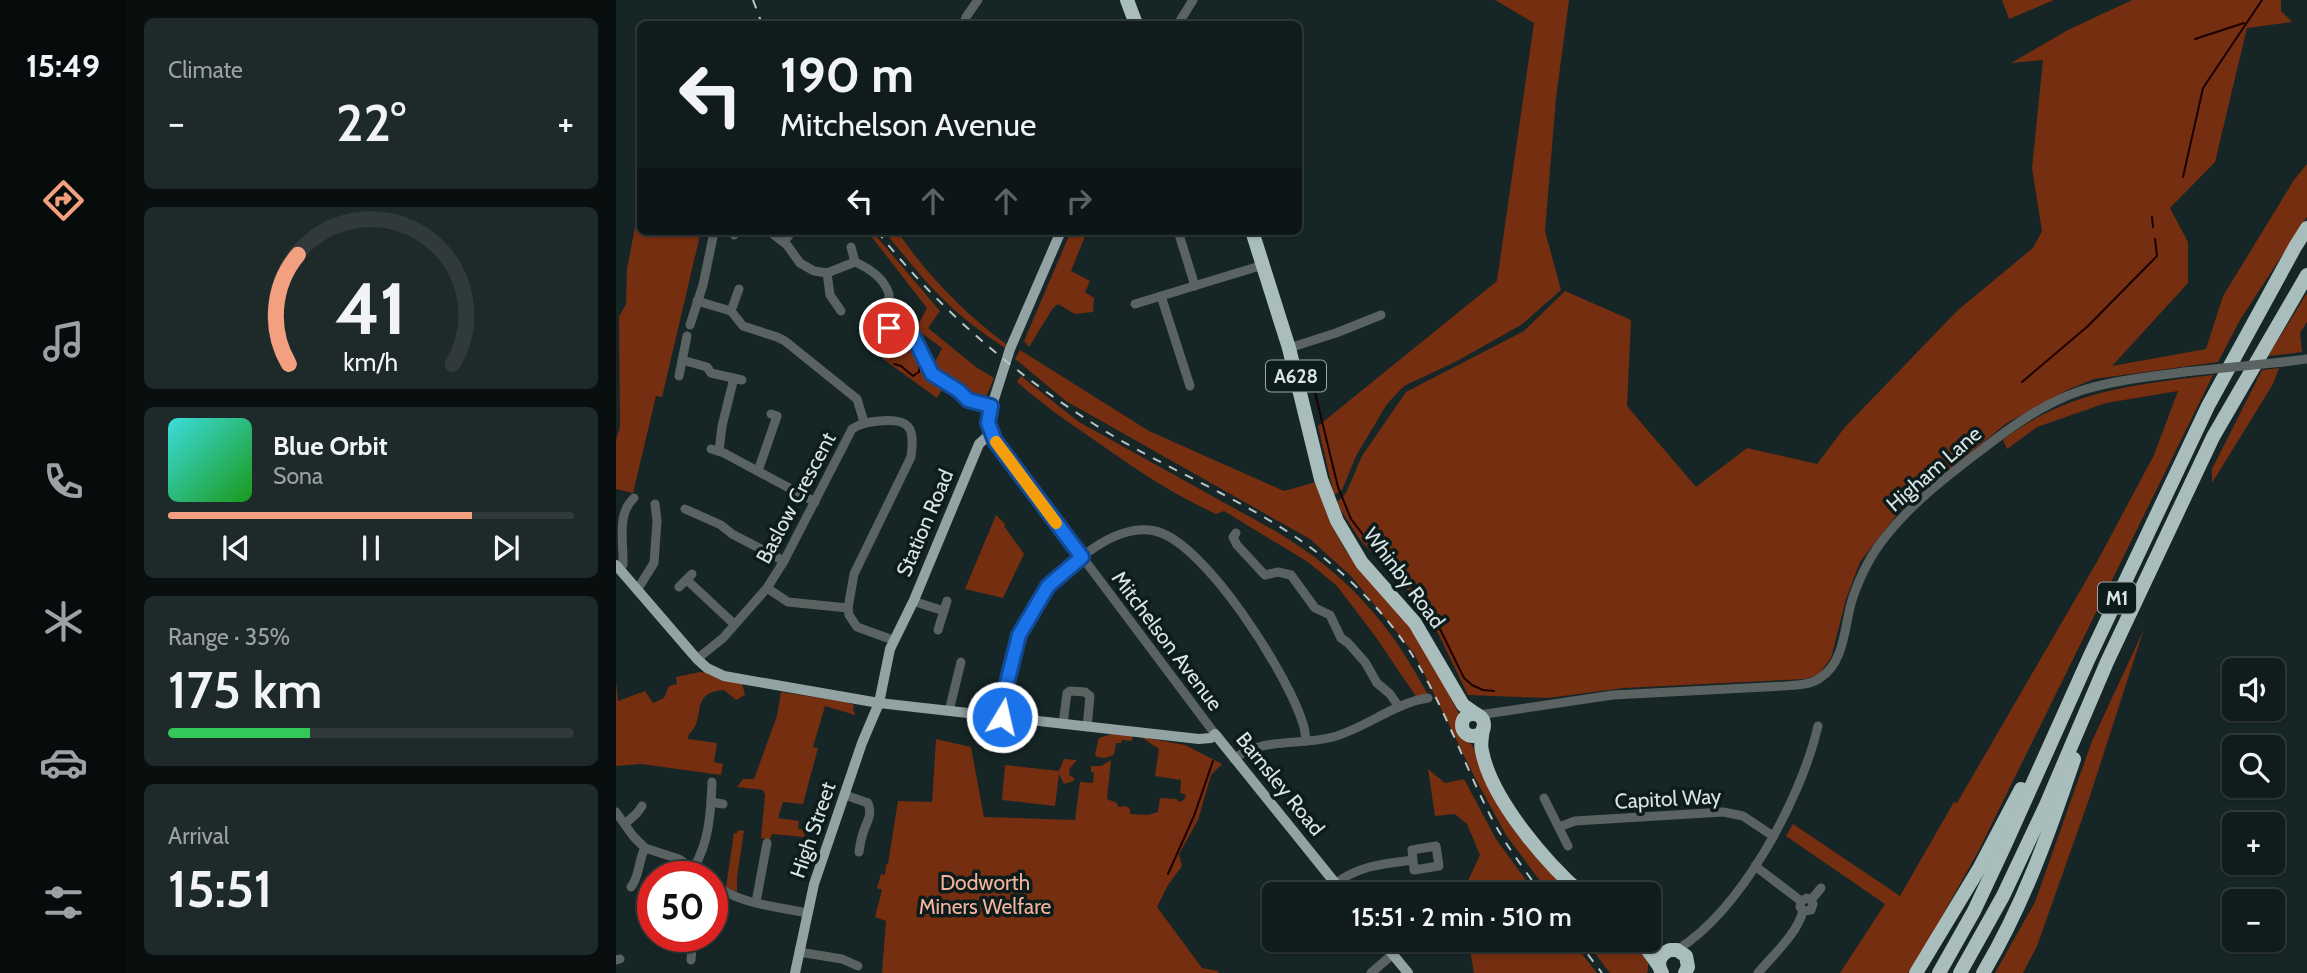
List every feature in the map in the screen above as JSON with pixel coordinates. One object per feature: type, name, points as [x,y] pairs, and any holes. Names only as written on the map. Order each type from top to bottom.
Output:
[{"type":"highway","points":[[1127,0],[1137,21]]},
{"type":"highway","name":"M1","points":[[1939,973],[1974,911],[2208,405],[2307,229]]},
{"type":"highway","name":"Whinby Road","points":[[1253,235],[1289,348],[1321,479],[1337,521],[1362,563],[1415,624],[1463,705],[1481,721]]},
{"type":"highway","name":"M1","points":[[1961,973],[2003,897],[2107,662],[2213,437],[2307,275]]},
{"type":"highway","name":"M1","points":[[1916,973],[1980,867],[2089,658]]},
{"type":"highway","name":"M1","points":[[1983,973],[2024,894],[2049,833],[2107,662]]},
{"type":"highway","points":[[1463,705],[1466,730],[1481,748],[1494,783],[1532,844],[1569,882]]},
{"type":"highway","points":[[1466,730],[1467,716],[1481,721],[1481,748]]},
{"type":"highway","points":[[1661,949],[1686,956],[1687,970]]},
{"type":"highway","points":[[1659,970],[1659,959],[1671,951]]},
{"type":"highway","points":[[1647,952],[1659,970]]},
{"type":"main road","points":[[990,433],[988,423],[991,406],[1006,362],[1059,235]]},
{"type":"main road","name":"Station Road","points":[[879,703],[893,640],[914,600],[979,444],[990,433]]},
{"type":"main road","name":"Barnsley Road","points":[[618,571],[697,659],[715,673],[737,680],[879,703],[1087,727],[1199,739],[1211,738],[1215,734],[1335,882]]},
{"type":"main road","points":[[854,699],[865,710],[862,743]]},
{"type":"main road","name":"High Street","points":[[795,973],[814,884],[862,743],[879,703]]},
{"type":"main road","points":[[1393,954],[1408,973]]},
{"type":"street","points":[[965,21],[978,0]]},
{"type":"street","points":[[1180,21],[1193,0]]},
{"type":"street","points":[[774,235],[806,268],[827,273],[855,262]]},
{"type":"street","points":[[784,242],[789,235]]},
{"type":"street","points":[[1179,235],[1195,286]]},
{"type":"street","points":[[690,325],[713,237]]},
{"type":"street","points":[[851,247],[855,262],[878,276],[890,294],[889,332],[908,332],[913,336],[932,374],[968,400],[991,406]]},
{"type":"street","points":[[1135,304],[1263,265]]},
{"type":"street","points":[[827,273],[830,295],[841,311]]},
{"type":"street","points":[[731,312],[739,289]]},
{"type":"street","points":[[1161,296],[1191,386]]},
{"type":"street","points":[[697,301],[731,312],[743,327],[785,341],[857,399],[864,422]]},
{"type":"street","points":[[1289,348],[1381,315]]},
{"type":"street","points":[[679,376],[687,336]]},
{"type":"street","points":[[778,351],[785,341]]},
{"type":"street","name":"Higham Lane","points":[[1481,721],[1500,714],[1614,695],[1784,686],[1819,679],[1837,659],[1852,599],[1871,556],[1907,512],[2007,429],[2041,408],[2077,392],[2115,381],[2307,359]]},
{"type":"street","points":[[682,360],[707,367],[711,373],[738,379],[715,450],[815,502]]},
{"type":"street","points":[[758,471],[777,416],[771,414]]},
{"type":"street","name":"Baslow Crescent","points":[[697,659],[716,645],[767,588],[784,561],[852,429],[864,422],[895,419],[910,430],[911,457],[855,574],[848,608]]},
{"type":"street","name":"Mitchelson Avenue","points":[[990,433],[1215,734]]},
{"type":"street","points":[[618,571],[623,565],[621,523],[624,508],[634,498]]},
{"type":"street","points":[[637,590],[654,564],[657,521],[655,504]]},
{"type":"street","points":[[700,516],[702,505]]},
{"type":"street","points":[[685,509],[784,561]]},
{"type":"street","points":[[1000,716],[1019,635],[1048,586],[1082,557],[1111,538],[1134,530],[1157,531],[1184,548],[1223,588],[1258,635],[1300,714],[1306,741]]},
{"type":"street","points":[[1236,533],[1233,537],[1237,545],[1265,575],[1278,572],[1291,575],[1315,608],[1330,615],[1341,638],[1365,662],[1377,683],[1390,694],[1399,708]]},
{"type":"street","points":[[686,580],[733,624]]},
{"type":"street","points":[[767,588],[788,602],[848,608],[853,624],[893,640]]},
{"type":"street","points":[[914,600],[944,611]]},
{"type":"street","points":[[938,630],[947,601]]},
{"type":"street","points":[[949,711],[961,662]]},
{"type":"street","points":[[1063,724],[1067,693],[1085,692],[1090,696],[1087,727]]},
{"type":"street","points":[[1234,759],[1256,747],[1342,734],[1412,701],[1428,698]]},
{"type":"street","points":[[1687,970],[1691,952],[1700,934],[1755,866],[1773,836],[1800,782],[1812,752],[1818,726]]},
{"type":"street","points":[[698,861],[703,853],[712,782]]},
{"type":"street","points":[[845,795],[868,803],[871,810],[868,823],[863,829],[859,852]]},
{"type":"street","points":[[1544,798],[1569,846]]},
{"type":"street","points":[[711,802],[723,804]]},
{"type":"street","points":[[625,824],[642,806]]},
{"type":"street","points":[[616,812],[645,848],[683,861]]},
{"type":"street","name":"Capitol Way","points":[[1559,827],[1575,821],[1723,812],[1743,816],[1773,836]]},
{"type":"street","points":[[756,902],[767,843]]},
{"type":"street","points":[[631,887],[636,880],[645,848]]},
{"type":"street","points":[[1338,882],[1364,867],[1413,860]]},
{"type":"street","points":[[1755,866],[1822,916]]},
{"type":"street","points":[[1758,973],[1794,931],[1807,905],[1821,888]]},
{"type":"street","points":[[728,894],[807,913]]},
{"type":"street","points":[[1671,951],[1700,934]]},
{"type":"street","points":[[691,960],[692,952]]},
{"type":"street","points":[[799,952],[842,960],[858,966]]},
{"type":"street","points":[[1371,973],[1393,954]]},
{"type":"green space","points":[[1495,0],[1569,0],[1556,98],[1545,231],[1561,290],[1521,325],[1457,361],[1404,386],[1387,404],[1356,456],[1342,490],[1334,495],[1318,426],[1497,281],[1534,23]]},
{"type":"green space","points":[[2002,0],[2054,0],[2009,19]]},
{"type":"green space","points":[[2132,0],[2281,0],[2281,11],[2292,22],[2247,28],[2215,162],[2170,208],[2188,242],[2188,283],[2112,366],[2206,349],[2223,296],[2294,180],[2307,164],[2307,217],[2240,320],[2218,362],[2094,379],[2067,390],[2007,423],[1904,506],[1860,562],[1846,599],[1831,658],[1819,674],[1805,679],[1624,688],[1548,698],[1468,695],[1435,627],[1413,596],[1361,541],[1336,503],[1346,493],[1362,456],[1406,392],[1524,331],[1565,291],[1631,320],[1627,406],[1696,487],[1747,448],[1817,464],[1845,427],[1958,310],[2033,248],[2042,231],[2032,168],[2043,60],[2011,63],[2068,30]]},
{"type":"green space","points":[[637,217],[637,235],[700,235],[662,397],[656,396],[633,493],[616,489],[616,440],[620,427],[619,317],[626,304],[627,269]]},
{"type":"green space","points":[[870,235],[875,235],[940,311],[928,328],[976,367],[994,378],[986,397],[967,392],[933,366],[942,348],[916,329],[927,308]]},
{"type":"green space","points":[[887,235],[900,235],[934,278],[975,319],[1006,344],[1005,348],[961,316],[926,281]]},
{"type":"green space","points":[[1069,235],[1085,235],[1071,271],[1090,281],[1085,292],[1094,298],[1093,312],[1075,314],[1058,304],[1029,347],[1024,341]]},
{"type":"green space","points":[[2307,293],[2307,322],[2300,333],[2302,352],[2268,356]]},
{"type":"green space","points":[[896,335],[909,339],[927,375],[943,388],[937,398],[883,359],[892,349]]},
{"type":"green space","points":[[1020,350],[1149,431],[1284,491],[1316,482],[1330,523],[1346,551],[1366,578],[1402,615],[1428,655],[1459,714],[1463,739],[1472,745],[1502,806],[1538,860],[1561,882],[1541,882],[1506,835],[1415,655],[1352,577],[1310,539],[1066,401],[1015,359]]},
{"type":"green space","points":[[2279,368],[2273,384],[2212,483],[2212,469],[2262,370]]},
{"type":"green space","points":[[2213,375],[1978,852],[1918,959],[1908,973],[1840,973],[1885,904],[1786,836],[1793,824],[1900,896],[2098,560],[2154,455],[2178,391],[2106,403],[2037,427],[2007,449],[2003,440],[2027,423],[2077,400],[2156,382]]},
{"type":"green space","points":[[1021,376],[1079,422],[1277,532],[1325,565],[1346,583],[1383,624],[1429,697],[1417,698],[1337,586],[1308,562],[1224,511],[1216,514],[1142,473],[1037,399],[1017,382]]},
{"type":"green space","points":[[996,515],[1006,525],[1004,526],[1024,554],[1003,598],[965,589]]},
{"type":"green space","points":[[2144,629],[2088,802],[2037,946],[2023,973],[1995,973],[2035,902],[2092,741]]},
{"type":"green space","points":[[700,672],[742,683],[745,695],[736,700],[724,690],[706,696],[702,701],[697,722],[689,734],[688,739],[717,743],[714,762],[723,764],[721,775],[641,764],[616,766],[616,681],[618,701],[645,691],[653,703],[664,698],[669,686],[677,684],[676,677]]},
{"type":"green space","points":[[781,692],[846,702],[854,705],[855,713],[853,716],[825,706],[813,747],[818,748],[803,804],[783,802],[778,818],[799,821],[798,829],[805,830],[804,837],[772,834],[770,840],[761,838],[765,795],[763,790],[737,787],[743,779],[754,779],[777,716]]},
{"type":"green space","points":[[1112,734],[1133,736],[1132,741],[1122,740],[1121,743],[1116,743],[1114,755],[1097,757],[1095,754],[1099,738]]},
{"type":"green space","name":"Dodworth Miners Welfare","points":[[1141,737],[1185,745],[1222,764],[1211,775],[1198,820],[1179,854],[1182,866],[1157,907],[1202,968],[1219,973],[882,973],[886,921],[875,917],[882,890],[877,888],[881,874],[885,875],[888,864],[898,801],[932,802],[936,739],[971,747],[984,817],[1075,820],[1080,782],[1093,783],[1094,773],[1091,772],[1091,766],[1101,766],[1111,760],[1107,799],[1117,803],[1118,807],[1126,806],[1130,809],[1130,814],[1148,815],[1158,812],[1160,798],[1177,799],[1179,802],[1184,800],[1186,795],[1180,793],[1181,780],[1155,776],[1159,749]]},
{"type":"green space","points":[[1064,759],[1077,760],[1070,768],[1069,775],[1074,781],[1064,784],[1059,774],[1055,806],[1002,800],[1005,765],[1059,771]]},
{"type":"green space","points":[[1428,769],[1445,783],[1464,779],[1496,839],[1527,882],[1468,882],[1480,855],[1467,824],[1455,814],[1435,816]]},
{"type":"green space","points":[[738,830],[744,831],[737,892],[728,888],[728,874],[734,833]]},
{"type":"green space","points":[[1470,952],[1580,952],[1597,973],[1474,973]]},
{"type":"green space","points":[[1594,952],[1642,952],[1648,963],[1647,973],[1610,973]]},
{"type":"waterway","points":[[2183,177],[2203,88],[2262,0]]},
{"type":"waterway","points":[[2195,39],[2244,23]]},
{"type":"waterway","points":[[2152,217],[2153,227]]},
{"type":"waterway","points":[[2022,382],[2088,326],[2157,256],[2155,239]]},
{"type":"waterway","points":[[894,364],[913,376],[919,372],[916,353],[903,337]]},
{"type":"waterway","points":[[1311,376],[1338,487],[1351,519],[1413,587],[1439,627],[1464,678],[1483,690],[1494,691]]},
{"type":"waterway","points":[[1168,874],[1194,816],[1213,761]]},
{"type":"railway","points":[[753,0],[761,21]]},
{"type":"railway","points":[[880,235],[930,292],[959,320],[1052,396],[1120,440],[1281,528],[1330,563],[1363,594],[1411,653],[1443,712],[1496,825],[1533,882]]},
{"type":"railway","points":[[1586,952],[1602,973]]},
{"type":"slow traffic","points":[[996,442],[1056,523]]},
{"type":"route","points":[[889,328],[908,332],[913,336],[932,374],[968,400],[991,406],[988,418],[990,433],[1082,557],[1048,586],[1019,635],[1000,711],[1002,717]]}]
